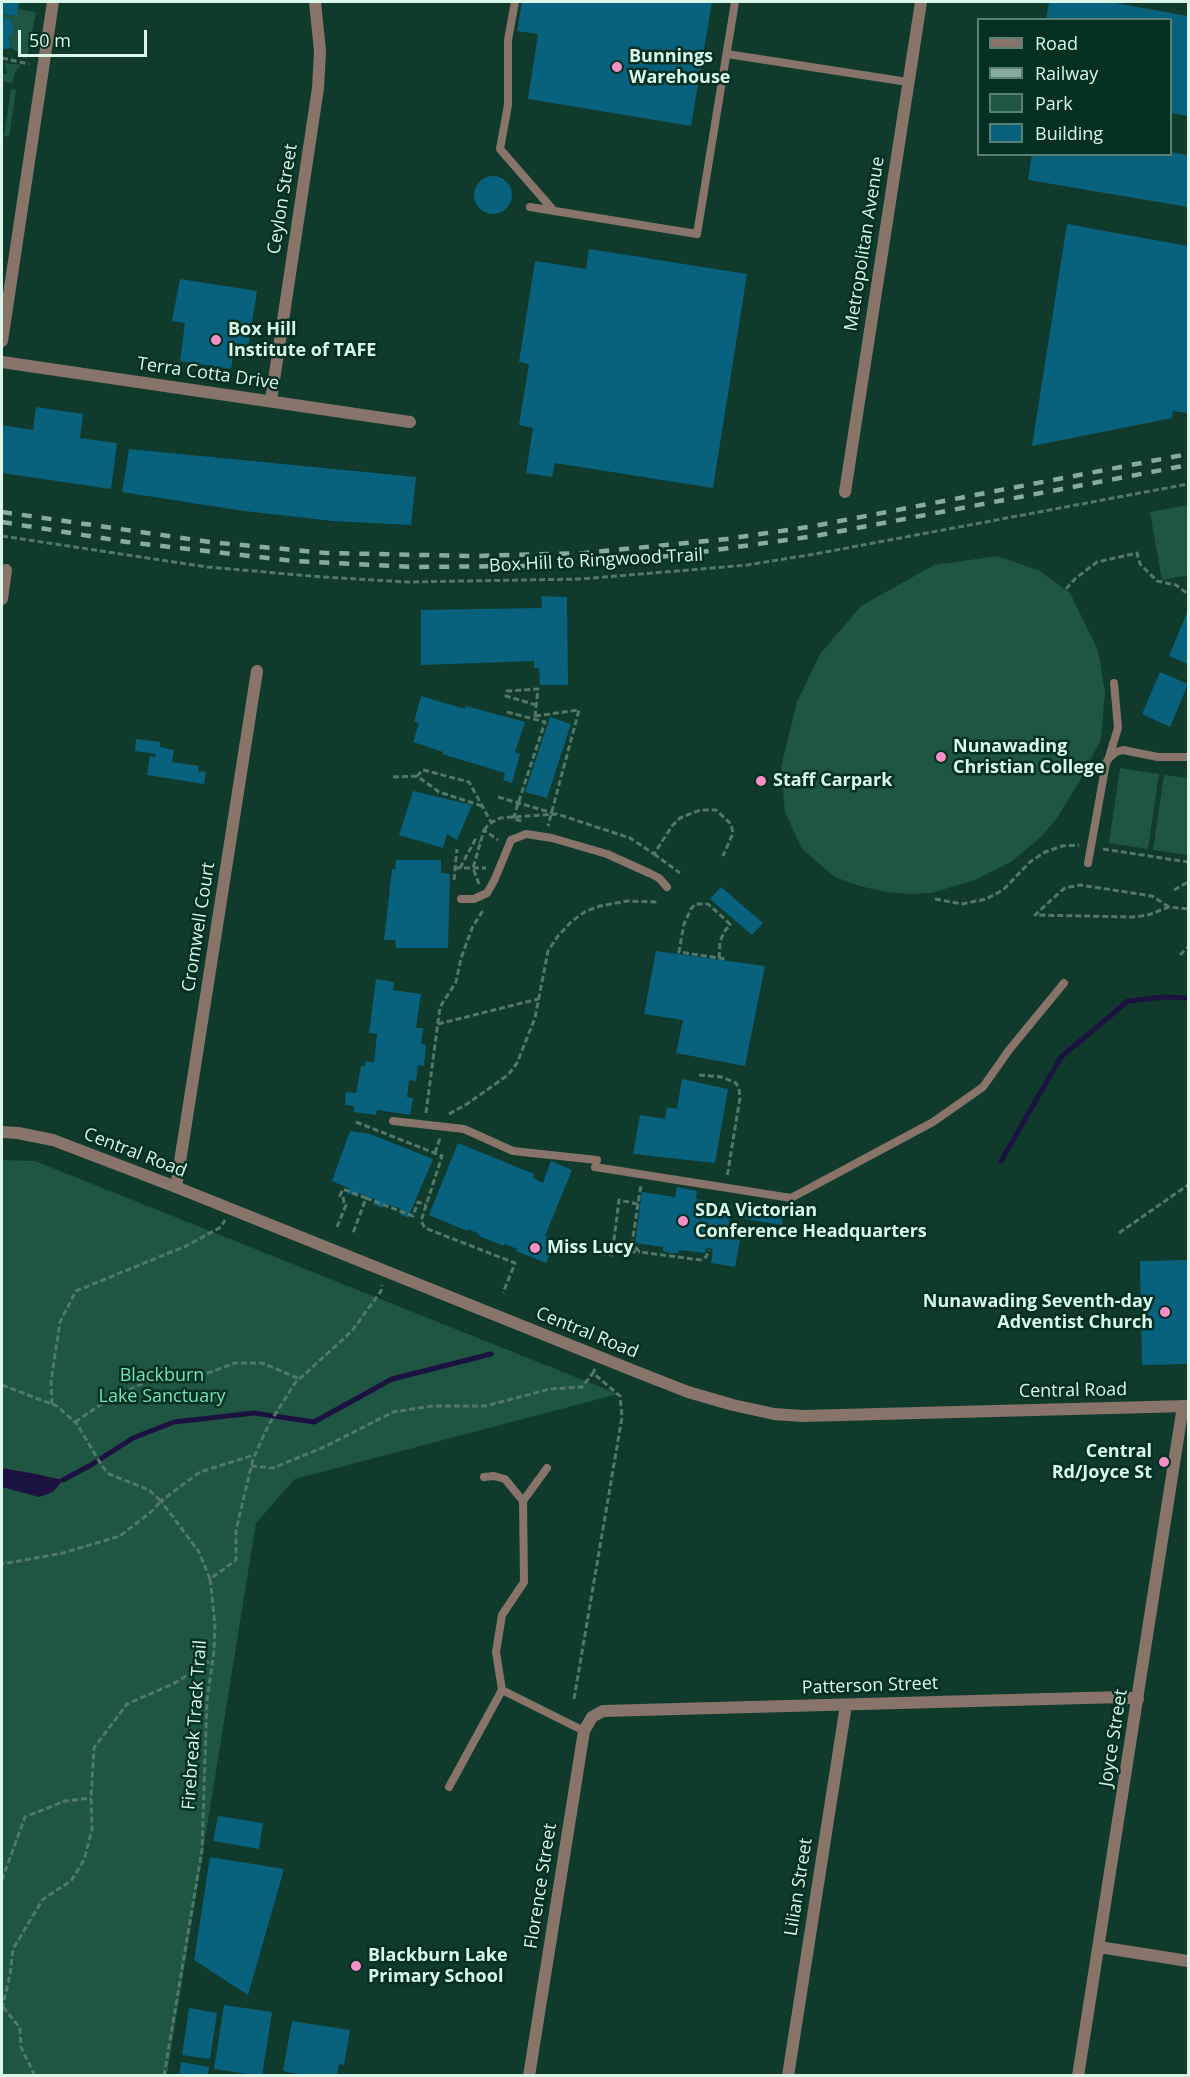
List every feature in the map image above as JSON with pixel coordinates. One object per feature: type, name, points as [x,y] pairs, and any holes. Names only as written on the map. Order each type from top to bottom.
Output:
[{"type":"street","points":[[2,341],[53,2]]},
{"type":"street","name":"Ceylon Street","points":[[271,400],[318,88],[320,51],[315,2]]},
{"type":"street","name":"Metropolitan Avenue","points":[[844,492],[921,2]]},
{"type":"street","name":"Terra Cotta Drive","points":[[2,362],[410,422]]},
{"type":"street","points":[[2,599],[6,570]]},
{"type":"street","name":"Cromwell Court","points":[[176,1187],[257,671]]},
{"type":"street","name":"Central Road","points":[[2,1132],[52,1140],[176,1187],[688,1392],[732,1405],[793,1415],[1186,1406]]},
{"type":"street","name":"Joyce Street","points":[[1078,2076],[1186,1406]]},
{"type":"street","name":"Patterson Street","points":[[584,1731],[592,1717],[603,1711],[1122,1697],[1138,1699]]},
{"type":"street","name":"Lilian Street","points":[[788,2076],[846,1705]]},
{"type":"street","name":"Florence Street","points":[[530,2076],[584,1731]]},
{"type":"street","points":[[1099,1947],[1188,1961]]},
{"type":"lane","points":[[516,2],[508,40],[508,105],[500,149],[554,211]]},
{"type":"lane","points":[[530,207],[697,234],[735,2]]},
{"type":"lane","points":[[727,54],[908,82]]},
{"type":"lane","points":[[1088,863],[1106,763],[1118,728],[1114,684]]},
{"type":"lane","points":[[1109,758],[1123,750],[1158,757],[1188,757]]},
{"type":"lane","points":[[461,899],[483,896],[491,887],[511,840],[526,834],[552,838],[607,854],[659,878],[668,887]]},
{"type":"lane","points":[[393,1120],[474,1132],[513,1150],[596,1164],[642,1175],[791,1198],[933,1122],[983,1087],[1009,1050],[1064,983]]},
{"type":"lane","points":[[449,1786],[502,1690],[496,1652],[502,1615],[524,1582],[523,1501],[548,1468]]},
{"type":"lane","points":[[484,1477],[494,1476],[505,1479],[523,1501]]},
{"type":"lane","points":[[502,1690],[584,1731]]},
{"type":"path","points":[[2,58],[28,64]]},
{"type":"path","name":"Box Hill to Ringwood Trail","points":[[2,536],[207,567],[323,578],[407,582],[547,581],[747,565],[943,532],[1188,484]]},
{"type":"path","points":[[1066,589],[1097,562],[1137,553],[1140,564],[1157,581],[1176,585],[1188,594]]},
{"type":"path","points":[[535,717],[536,705],[537,689],[507,692],[506,696],[536,705]]},
{"type":"path","points":[[535,717],[579,710],[551,814]]},
{"type":"path","points":[[507,712],[535,717],[545,722],[513,817]]},
{"type":"path","points":[[417,776],[423,770],[469,782],[492,822]]},
{"type":"path","points":[[393,777],[417,776],[439,792],[482,806]]},
{"type":"path","points":[[498,797],[551,814]]},
{"type":"path","points":[[654,854],[672,826],[680,818],[706,809],[716,810],[731,824],[733,833],[723,856]]},
{"type":"path","points":[[473,868],[484,830],[492,822],[500,818],[557,814],[630,838],[680,873]]},
{"type":"path","points":[[513,817],[513,819],[524,822]]},
{"type":"path","points":[[484,830],[507,847]]},
{"type":"path","points":[[457,868],[475,840],[481,842]]},
{"type":"path","points":[[935,899],[962,904],[986,899],[1003,890],[1030,862],[1045,852],[1070,845],[1188,862]]},
{"type":"path","points":[[454,880],[457,868],[457,849]]},
{"type":"path","points":[[457,868],[499,868]]},
{"type":"path","points":[[1174,890],[1188,882]]},
{"type":"path","points":[[1169,907],[1152,896],[1080,885],[1065,888],[1035,915],[1134,917],[1148,915],[1169,907],[1188,909]]},
{"type":"path","points":[[483,896],[487,905],[477,917],[461,958],[456,982],[441,1007],[426,1114],[445,1117],[508,1074],[524,1048],[535,1018],[548,951],[572,921],[586,911],[600,906],[627,901],[657,902]]},
{"type":"path","points":[[719,958],[720,942],[729,923],[708,904],[695,904],[684,924],[679,952],[719,958],[727,959]]},
{"type":"path","points":[[1180,955],[1188,947]]},
{"type":"path","points":[[438,1024],[539,999]]},
{"type":"path","points":[[699,1075],[722,1077],[736,1083],[739,1089],[740,1098],[725,1187]]},
{"type":"path","points":[[435,1153],[445,1117]]},
{"type":"path","points":[[356,1122],[442,1156],[426,1204],[422,1221],[425,1228],[515,1263],[503,1293]]},
{"type":"path","points":[[640,1252],[632,1244],[642,1175]]},
{"type":"path","points":[[1119,1233],[1188,1185]]},
{"type":"path","points":[[337,1227],[346,1205],[343,1197],[340,1196],[343,1189],[413,1216],[418,1202],[426,1204]]},
{"type":"path","points":[[353,1233],[366,1198]]},
{"type":"path","points":[[582,1251],[612,1256],[619,1200],[638,1204]]},
{"type":"path","points":[[52,1404],[51,1382],[60,1322],[76,1291],[186,1246],[221,1227],[231,1210]]},
{"type":"path","points":[[612,1251],[640,1252],[701,1260],[706,1257],[709,1250]]},
{"type":"path","points":[[210,1579],[236,1560],[236,1530],[251,1466],[269,1424],[286,1395],[300,1379],[352,1331],[381,1291],[386,1272]]},
{"type":"path","points":[[251,1466],[273,1468],[324,1447],[393,1412],[432,1406],[485,1406],[550,1389],[582,1387],[593,1374],[607,1335]]},
{"type":"path","points":[[2,1385],[52,1404],[63,1410],[75,1422],[109,1399],[150,1380],[169,1376],[200,1376],[235,1363],[262,1363],[300,1379]]},
{"type":"path","points":[[574,1699],[622,1417],[620,1395],[593,1374]]},
{"type":"path","name":"Firebreak Track Trail","points":[[75,1422],[109,1474],[149,1490],[161,1501],[199,1552],[210,1579],[215,1625],[207,1700],[202,1850],[164,2076]]},
{"type":"path","points":[[2,1564],[63,1553],[120,1536],[200,1472],[254,1455]]},
{"type":"path","points":[[35,2076],[21,2047],[20,2028],[2,2008],[10,1976],[13,1949],[43,1899],[71,1881],[84,1860],[92,1830],[94,1748],[127,1704],[173,1684],[213,1659]]},
{"type":"path","points":[[2,1880],[25,1817],[65,1801],[91,1798]]},
{"type":"green space","points":[[18,9],[36,12],[27,59],[11,48],[7,19],[2,18],[2,14],[16,16]]},
{"type":"green space","points":[[5,63],[21,65],[15,72],[12,83],[2,81],[2,74],[7,74]]},
{"type":"green space","points":[[11,89],[16,90],[9,137],[4,136]]},
{"type":"green space","points":[[1188,505],[1188,575],[1162,580],[1150,512]]},
{"type":"green space","points":[[998,556],[1040,571],[1070,593],[1098,650],[1105,692],[1101,739],[1081,779],[1057,818],[1041,837],[1011,862],[975,880],[931,893],[911,894],[886,892],[859,886],[835,877],[802,849],[785,812],[781,767],[797,702],[820,654],[861,606],[934,565]]},
{"type":"green space","points":[[1120,768],[1159,774],[1148,849],[1109,843]]},
{"type":"green space","points":[[1164,775],[1188,778],[1188,855],[1153,850]]},
{"type":"green space","name":"Blackburn Lake Sanctuary","points":[[2,1160],[35,1161],[618,1394],[295,1479],[256,1523],[167,2075],[2,2076]]},
{"type":"shaded area","points":[[2,1468],[63,1480],[53,1492],[39,1497],[2,1487]]},
{"type":"building","points":[[2,2],[19,2],[17,16],[2,14]]},
{"type":"building","name":"Bunnings Warehouse","points":[[522,2],[712,2],[691,126],[528,99],[538,34],[517,31]]},
{"type":"building","points":[[1049,2],[1110,2],[1188,16],[1188,116],[1172,113],[1172,18],[1046,18]]},
{"type":"building","points":[[2,18],[10,18],[14,31],[9,38],[11,48],[2,50]]},
{"type":"building","points":[[1172,152],[1188,155],[1188,207],[1028,180],[1032,156],[1172,156]]},
{"type":"building","points":[[493,176],[507,181],[512,195],[507,209],[493,214],[479,209],[474,195],[479,181]]},
{"type":"building","points":[[1067,224],[1188,246],[1188,413],[1173,411],[1172,418],[1032,446]]},
{"type":"building","points":[[589,249],[747,274],[713,488],[555,463],[552,477],[526,473],[533,428],[519,425],[529,364],[519,362],[535,261],[586,269]]},
{"type":"building","name":"Box Hill Institute of TAFE","points":[[180,279],[257,291],[246,359],[233,357],[231,369],[180,361],[185,323],[172,321]]},
{"type":"building","points":[[36,407],[83,414],[80,438],[117,443],[111,489],[2,473],[2,425],[33,430]]},
{"type":"building","points":[[129,449],[416,477],[411,525],[333,521],[244,511],[122,492]]},
{"type":"building","points":[[541,596],[567,597],[568,685],[540,685],[539,668],[534,668],[534,661],[421,665],[421,610],[542,608]]},
{"type":"building","points":[[1188,610],[1188,664],[1169,656]]},
{"type":"building","points":[[1160,672],[1188,684],[1170,727],[1142,714]]},
{"type":"building","points":[[421,696],[465,709],[466,706],[525,722],[515,752],[520,754],[512,783],[503,780],[505,773],[442,754],[443,752],[413,742],[419,723],[414,722]]},
{"type":"building","points":[[550,717],[571,724],[547,798],[525,792]]},
{"type":"building","points":[[136,739],[160,742],[160,747],[174,750],[172,762],[199,766],[198,771],[206,772],[204,784],[147,775],[150,756],[155,757],[156,754],[135,751]]},
{"type":"building","points":[[413,791],[472,805],[457,840],[447,834],[443,848],[399,835]]},
{"type":"building","points":[[396,860],[441,860],[441,873],[450,874],[448,948],[396,948],[395,940],[384,940],[392,869],[395,869]]},
{"type":"building","points":[[721,887],[763,923],[752,935],[710,899]]},
{"type":"building","points":[[656,951],[765,966],[745,1066],[676,1053],[683,1020],[644,1014]]},
{"type":"building","points":[[376,979],[394,982],[393,990],[421,994],[416,1028],[423,1028],[421,1044],[426,1045],[424,1066],[418,1065],[416,1081],[409,1080],[407,1097],[413,1098],[410,1115],[377,1110],[376,1115],[354,1112],[354,1106],[345,1105],[346,1092],[356,1093],[361,1066],[365,1066],[366,1061],[374,1063],[377,1034],[369,1033]]},
{"type":"building","points":[[682,1079],[728,1089],[715,1163],[633,1154],[640,1115],[665,1119],[667,1107],[677,1109]]},
{"type":"building","points":[[350,1131],[370,1134],[433,1159],[408,1218],[400,1214],[401,1209],[384,1203],[382,1208],[373,1204],[375,1199],[358,1193],[357,1197],[348,1193],[350,1189],[332,1181]]},
{"type":"building","points":[[458,1143],[534,1174],[533,1178],[543,1183],[551,1161],[572,1170],[545,1236],[556,1240],[546,1263],[505,1244],[504,1246],[468,1229],[467,1231],[429,1215]]},
{"type":"building","name":"SDA Victorian Conference Headquarters","points":[[677,1187],[697,1191],[696,1199],[731,1205],[727,1238],[740,1240],[735,1267],[711,1263],[713,1249],[706,1248],[705,1253],[679,1250],[678,1253],[670,1253],[663,1251],[663,1247],[635,1243],[642,1192],[675,1197]]},
{"type":"building","points":[[740,1201],[784,1209],[782,1225],[745,1219],[745,1215],[738,1213]]},
{"type":"building","name":"Nunawading Seventh-day Adventist Church","points":[[1188,1260],[1188,1364],[1142,1365],[1140,1261]]},
{"type":"building","points":[[218,1816],[263,1823],[259,1849],[213,1841]]},
{"type":"building","points":[[210,1857],[284,1869],[248,1995],[194,1960]]},
{"type":"building","points":[[224,2005],[272,2012],[262,2076],[214,2069]]},
{"type":"building","points":[[189,2008],[217,2013],[210,2059],[182,2055]]},
{"type":"building","points":[[292,2021],[350,2030],[344,2065],[339,2064],[337,2076],[307,2076],[283,2071]]},
{"type":"building","points":[[181,2062],[209,2067],[208,2076],[179,2076]]},
{"type":"waterway","points":[[1001,1161],[1061,1057],[1128,1001],[1164,997],[1188,998]]},
{"type":"waterway","points":[[63,1480],[133,1438],[174,1422],[254,1413],[314,1422],[392,1379],[491,1354]]},
{"type":"railway","points":[[2,512],[210,542],[326,553],[475,556],[584,553],[727,539],[814,526],[1188,454]]},
{"type":"railway","points":[[2,522],[127,542],[294,561],[414,567],[592,563],[680,555],[815,536],[1188,465]]},
{"type":"place","name":"Bunnings Warehouse","points":[[617,67]]},
{"type":"place","name":"Box Hill Institute of TAFE","points":[[216,340]]},
{"type":"place","name":"Nunawading Christian College","points":[[941,757]]},
{"type":"place","name":"Staff Carpark","points":[[761,781]]},
{"type":"place","name":"SDA Victorian Conference Headquarters","points":[[683,1221]]},
{"type":"place","name":"Miss Lucy","points":[[535,1248]]},
{"type":"place","name":"Nunawading Seventh-day Adventist Church","points":[[1165,1312]]},
{"type":"place","name":"Central Rd/Joyce St","points":[[1164,1462]]},
{"type":"place","name":"Blackburn Lake Primary School","points":[[356,1966]]}]
